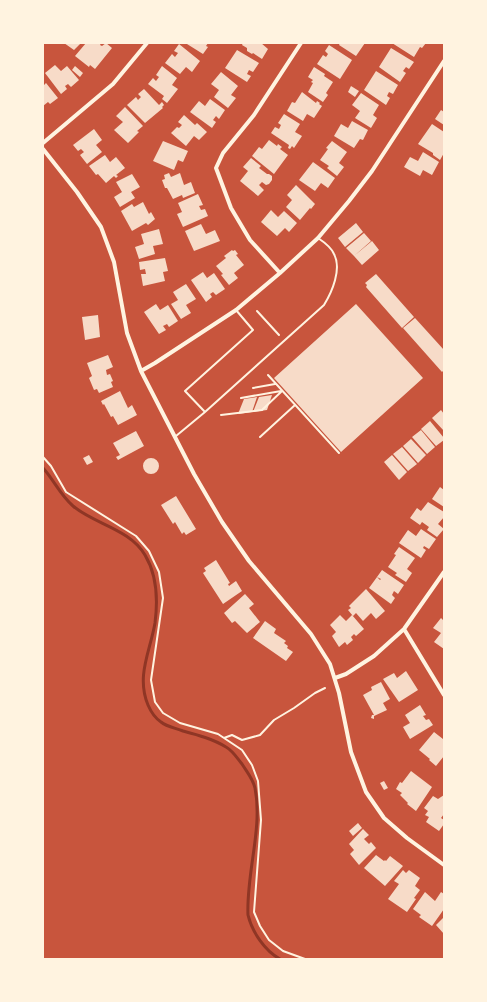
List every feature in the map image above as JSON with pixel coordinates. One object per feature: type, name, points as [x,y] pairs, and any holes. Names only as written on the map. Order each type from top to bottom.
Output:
[{"type":"street","points":[[43,142],[113,84],[147,43]]},
{"type":"street","points":[[280,273],[250,240],[231,208],[216,168],[223,153],[254,115],[301,43]]},
{"type":"street","points":[[141,371],[236,310],[280,273],[318,238],[372,171],[444,61]]},
{"type":"street","points":[[43,149],[77,192],[101,227],[114,262],[127,333],[141,371],[194,474],[222,522],[249,561],[311,634],[330,664],[339,693],[351,752],[366,792],[384,818],[407,838],[444,865]]},
{"type":"street","points":[[335,678],[346,674],[374,656],[404,629],[444,572]]},
{"type":"street","points":[[404,629],[444,695]]},
{"type":"lane","points":[[175,437],[324,305],[328,299],[338,264],[334,254],[327,245],[318,238]]},
{"type":"lane","points":[[205,412],[185,391],[253,330],[236,310]]},
{"type":"path","points":[[257,311],[279,335]]},
{"type":"path","points":[[268,375],[339,453]]},
{"type":"path","points":[[253,388],[276,384]]},
{"type":"path","points":[[241,398],[283,391]]},
{"type":"path","points":[[221,415],[262,410],[283,391]]},
{"type":"path","points":[[260,436],[295,405]]},
{"type":"path","points":[[43,457],[51,466],[66,492],[136,536],[149,551],[159,572],[163,598],[151,680],[155,702],[163,713],[180,723],[218,734],[242,750],[252,765],[258,781],[261,820],[254,912],[260,926],[270,940],[283,951],[305,959]]},
{"type":"path","points":[[224,738],[232,735],[242,740],[260,735],[274,720],[325,688]]},
{"type":"building","points":[[64,43],[81,43],[74,50]]},
{"type":"building","points":[[86,43],[101,43],[100,45],[102,46],[106,43],[112,48],[95,69],[90,65],[89,67],[75,56]]},
{"type":"building","points":[[208,43],[206,46],[208,47],[203,54],[187,44]]},
{"type":"building","points":[[243,43],[261,43],[268,49],[262,59],[247,51],[247,48],[242,45]]},
{"type":"building","points":[[340,43],[365,43],[356,56],[339,45]]},
{"type":"building","points":[[392,43],[426,43],[422,48],[420,47],[414,57]]},
{"type":"building","points":[[179,44],[200,61],[192,72],[186,67],[180,74],[165,63],[172,54],[175,57],[178,53],[174,51]]},
{"type":"building","points":[[329,45],[352,60],[340,79],[317,64],[323,55],[326,57],[328,54],[325,51]]},
{"type":"building","points":[[391,48],[414,62],[409,69],[406,67],[403,71],[406,73],[400,82],[379,67]]},
{"type":"building","points":[[237,50],[259,63],[253,72],[249,70],[247,74],[251,76],[247,82],[225,68]]},
{"type":"building","points":[[55,65],[61,71],[67,66],[79,80],[71,87],[68,84],[65,86],[67,89],[61,94],[45,73]]},
{"type":"building","points":[[75,66],[83,73],[80,77],[72,70]]},
{"type":"building","points":[[162,66],[177,78],[172,85],[178,89],[167,103],[162,99],[164,96],[148,84],[153,78],[156,81],[159,77],[156,75]]},
{"type":"building","points":[[314,67],[325,74],[324,76],[333,82],[326,93],[328,95],[323,102],[308,92],[313,80],[308,77]]},
{"type":"building","points":[[376,71],[398,85],[393,94],[389,92],[387,96],[390,98],[386,105],[364,90]]},
{"type":"building","points":[[221,72],[238,86],[231,95],[236,98],[228,108],[214,97],[219,90],[211,84]]},
{"type":"building","points":[[46,83],[58,98],[50,104],[48,102],[43,106],[43,86]]},
{"type":"building","points":[[351,86],[359,91],[355,97],[348,92]]},
{"type":"building","points":[[144,89],[159,105],[162,102],[164,105],[162,107],[163,108],[145,123],[127,105],[136,97],[138,100],[141,97],[138,94]]},
{"type":"building","points":[[302,92],[316,103],[317,101],[320,103],[319,104],[322,106],[314,118],[307,114],[303,121],[287,111],[292,102],[295,103]]},
{"type":"building","points":[[361,93],[379,105],[373,115],[377,118],[371,128],[355,118],[360,111],[352,105]]},
{"type":"building","points":[[210,99],[225,110],[219,119],[216,116],[213,120],[216,122],[212,128],[190,112],[199,101],[205,106]]},
{"type":"building","points":[[125,107],[143,126],[128,143],[114,130],[123,122],[116,116]]},
{"type":"building","points":[[441,110],[444,112],[444,125],[435,119]]},
{"type":"building","points":[[284,114],[300,124],[295,132],[302,136],[294,148],[292,146],[290,149],[288,148],[289,145],[271,133],[275,127],[279,129],[281,125],[278,123]]},
{"type":"building","points":[[184,115],[195,125],[197,123],[207,132],[199,140],[194,136],[186,146],[171,133],[177,127],[179,128],[182,125],[178,122]]},
{"type":"building","points":[[352,121],[368,130],[363,140],[360,139],[354,148],[334,136],[341,124],[348,128]]},
{"type":"building","points":[[432,124],[444,132],[444,153],[440,160],[433,155],[433,153],[418,144]]},
{"type":"building","points":[[94,129],[102,140],[96,145],[102,152],[87,164],[80,155],[84,152],[81,149],[78,151],[73,145]]},
{"type":"building","points":[[269,140],[277,146],[278,144],[282,147],[280,149],[288,155],[274,174],[252,156],[259,147],[262,149]]},
{"type":"building","points":[[163,141],[188,151],[183,162],[178,160],[174,170],[153,161]]},
{"type":"building","points":[[332,141],[347,152],[339,163],[344,167],[337,176],[327,168],[329,166],[320,160],[328,149],[326,148]]},
{"type":"building","points":[[423,152],[439,162],[432,175],[423,170],[420,176],[404,167],[410,157],[418,161]]},
{"type":"building","points":[[105,155],[110,162],[116,157],[125,168],[116,175],[118,176],[116,178],[114,176],[106,183],[98,174],[96,175],[89,166]]},
{"type":"building","points":[[251,158],[261,166],[259,168],[272,176],[272,180],[269,184],[266,185],[262,182],[259,185],[264,190],[258,196],[240,181],[248,171],[243,167]]},
{"type":"building","points":[[313,162],[335,178],[328,188],[321,183],[315,191],[299,180]]},
{"type":"building","points":[[169,173],[171,177],[180,173],[184,185],[191,182],[195,193],[183,198],[182,195],[173,199],[167,188],[165,188],[162,180],[165,179],[164,175]]},
{"type":"building","points":[[132,174],[140,187],[131,192],[135,198],[120,207],[114,197],[122,192],[116,182]]},
{"type":"building","points":[[296,185],[315,204],[300,220],[286,207],[292,200],[287,195]]},
{"type":"building","points":[[198,194],[203,205],[199,206],[201,210],[205,209],[208,216],[183,227],[177,214],[182,212],[178,203]]},
{"type":"building","points":[[143,202],[149,214],[151,212],[155,219],[148,225],[146,223],[132,231],[121,211],[132,204],[134,207]]},
{"type":"building","points":[[271,210],[278,217],[284,211],[297,223],[289,232],[285,228],[277,236],[261,222]]},
{"type":"building","points":[[356,223],[363,232],[345,247],[338,238]]},
{"type":"building","points":[[201,224],[206,234],[215,230],[220,241],[194,251],[185,231]]},
{"type":"building","points":[[159,229],[163,244],[153,246],[155,254],[139,259],[135,247],[144,244],[141,234]]},
{"type":"building","points":[[364,233],[371,241],[354,256],[346,248]]},
{"type":"building","points":[[372,241],[379,250],[362,265],[354,256]]},
{"type":"building","points":[[232,250],[235,250],[238,254],[236,255],[244,265],[234,273],[238,278],[229,285],[221,275],[223,274],[216,266],[226,258],[224,256]]},
{"type":"building","points":[[165,258],[168,271],[163,272],[165,281],[143,286],[141,274],[146,274],[145,269],[140,270],[139,262]]},
{"type":"building","points":[[203,272],[207,278],[214,273],[225,289],[216,295],[213,292],[210,294],[212,297],[206,302],[191,280]]},
{"type":"building","points":[[376,274],[414,317],[402,328],[366,287],[367,285],[365,283]]},
{"type":"building","points":[[186,284],[196,299],[186,305],[191,313],[181,319],[171,304],[178,300],[173,292]]},
{"type":"building","points":[[156,304],[160,310],[168,305],[178,321],[169,327],[167,324],[163,326],[166,330],[159,334],[144,312]]},
{"type":"building","points":[[356,304],[423,378],[341,452],[274,378]]},
{"type":"building","points":[[98,315],[100,337],[85,340],[82,317]]},
{"type":"building","points":[[415,318],[444,350],[444,370],[442,372],[403,328]]},
{"type":"building","points":[[108,355],[113,367],[106,370],[107,375],[110,374],[113,381],[111,382],[113,387],[99,393],[97,389],[94,390],[89,378],[92,376],[87,363]]},
{"type":"building","points":[[120,391],[128,408],[132,405],[137,415],[118,425],[101,401]]},
{"type":"building","points":[[272,395],[267,410],[253,412],[259,397]]},
{"type":"building","points":[[257,397],[252,412],[238,414],[244,399]]},
{"type":"building","points":[[441,410],[444,414],[444,431],[432,418]]},
{"type":"building","points":[[430,421],[444,438],[444,440],[436,446],[421,429]]},
{"type":"building","points":[[421,430],[435,447],[427,454],[412,437]]},
{"type":"building","points":[[136,431],[144,446],[118,460],[116,457],[120,455],[113,443]]},
{"type":"building","points":[[411,439],[426,455],[418,463],[403,446]]},
{"type":"building","points":[[402,447],[417,464],[408,471],[393,454]]},
{"type":"building","points":[[89,455],[93,462],[87,465],[83,458]]},
{"type":"building","points":[[392,455],[407,472],[399,480],[384,462]]},
{"type":"building","points":[[148,458],[154,458],[159,463],[157,472],[154,474],[148,474],[143,469],[143,463]]},
{"type":"building","points":[[440,487],[444,490],[444,507],[432,499]]},
{"type":"building","points":[[176,496],[196,529],[186,535],[184,532],[182,534],[175,522],[173,524],[161,505]]},
{"type":"building","points":[[428,502],[444,512],[444,517],[438,524],[444,529],[437,537],[427,530],[429,527],[422,522],[420,525],[410,518],[417,508],[421,511]]},
{"type":"building","points":[[421,529],[436,539],[429,549],[424,546],[423,548],[426,550],[421,558],[399,543],[408,530],[416,536]]},
{"type":"building","points":[[399,547],[415,558],[407,569],[412,573],[406,582],[395,575],[397,573],[388,567],[396,555],[394,554]]},
{"type":"building","points":[[216,560],[230,583],[228,584],[229,586],[236,581],[242,591],[223,604],[203,573],[206,571],[204,568]]},
{"type":"building","points":[[382,570],[404,585],[398,594],[394,591],[392,595],[395,598],[391,604],[369,588]]},
{"type":"building","points":[[366,589],[385,611],[376,619],[371,613],[363,621],[356,613],[353,616],[348,610],[351,608],[349,606]]},
{"type":"building","points":[[245,594],[254,604],[249,608],[260,622],[247,633],[235,621],[232,623],[224,613]]},
{"type":"building","points":[[340,615],[346,621],[352,615],[364,629],[356,636],[354,634],[351,637],[353,640],[347,645],[345,642],[339,647],[332,636],[336,632],[330,625]]},
{"type":"building","points":[[441,618],[444,621],[444,649],[434,642],[441,633],[433,628]]},
{"type":"building","points":[[265,621],[276,629],[274,633],[286,641],[284,643],[288,646],[287,648],[293,652],[286,661],[253,638]]},
{"type":"building","points":[[406,671],[418,690],[399,702],[383,679],[394,673],[397,678]]},
{"type":"building","points":[[381,682],[390,699],[383,703],[387,710],[374,716],[374,719],[371,718],[372,715],[374,715],[363,695],[372,690],[371,687]]},
{"type":"building","points":[[420,705],[426,715],[423,716],[426,720],[429,719],[433,725],[410,739],[403,727],[410,723],[405,715]]},
{"type":"building","points":[[434,732],[443,739],[444,738],[444,756],[436,766],[419,750]]},
{"type":"building","points":[[411,771],[432,787],[416,811],[407,804],[408,803],[400,795],[402,793],[396,789],[400,782],[402,783]]},
{"type":"building","points":[[384,781],[388,788],[384,790],[380,783]]},
{"type":"building","points":[[444,795],[444,814],[441,818],[444,820],[444,824],[439,831],[426,822],[429,817],[425,815],[428,811],[424,808],[433,796],[438,799]]},
{"type":"building","points":[[358,823],[362,828],[353,836],[349,831]]},
{"type":"building","points":[[363,829],[369,835],[364,839],[369,844],[371,842],[376,848],[359,865],[350,854],[354,850],[349,844]]},
{"type":"building","points":[[376,855],[384,861],[386,861],[390,856],[403,866],[385,886],[364,868]]},
{"type":"building","points":[[403,870],[406,873],[409,870],[420,878],[415,886],[420,890],[407,912],[388,899],[399,884],[394,881]]},
{"type":"building","points":[[425,892],[435,901],[441,892],[444,894],[444,909],[432,926],[419,917],[421,915],[413,909]]},
{"type":"building","points":[[444,917],[444,934],[436,925]]},
{"type":"waterway","points":[[43,468],[64,497],[73,506],[91,518],[130,539],[138,546],[149,563],[156,588],[156,605],[155,623],[145,664],[143,684],[148,705],[155,717],[163,724],[211,739],[228,749],[242,764],[251,779],[255,788],[257,819],[249,883],[248,915],[256,934],[264,946],[274,956],[280,959]]}]
